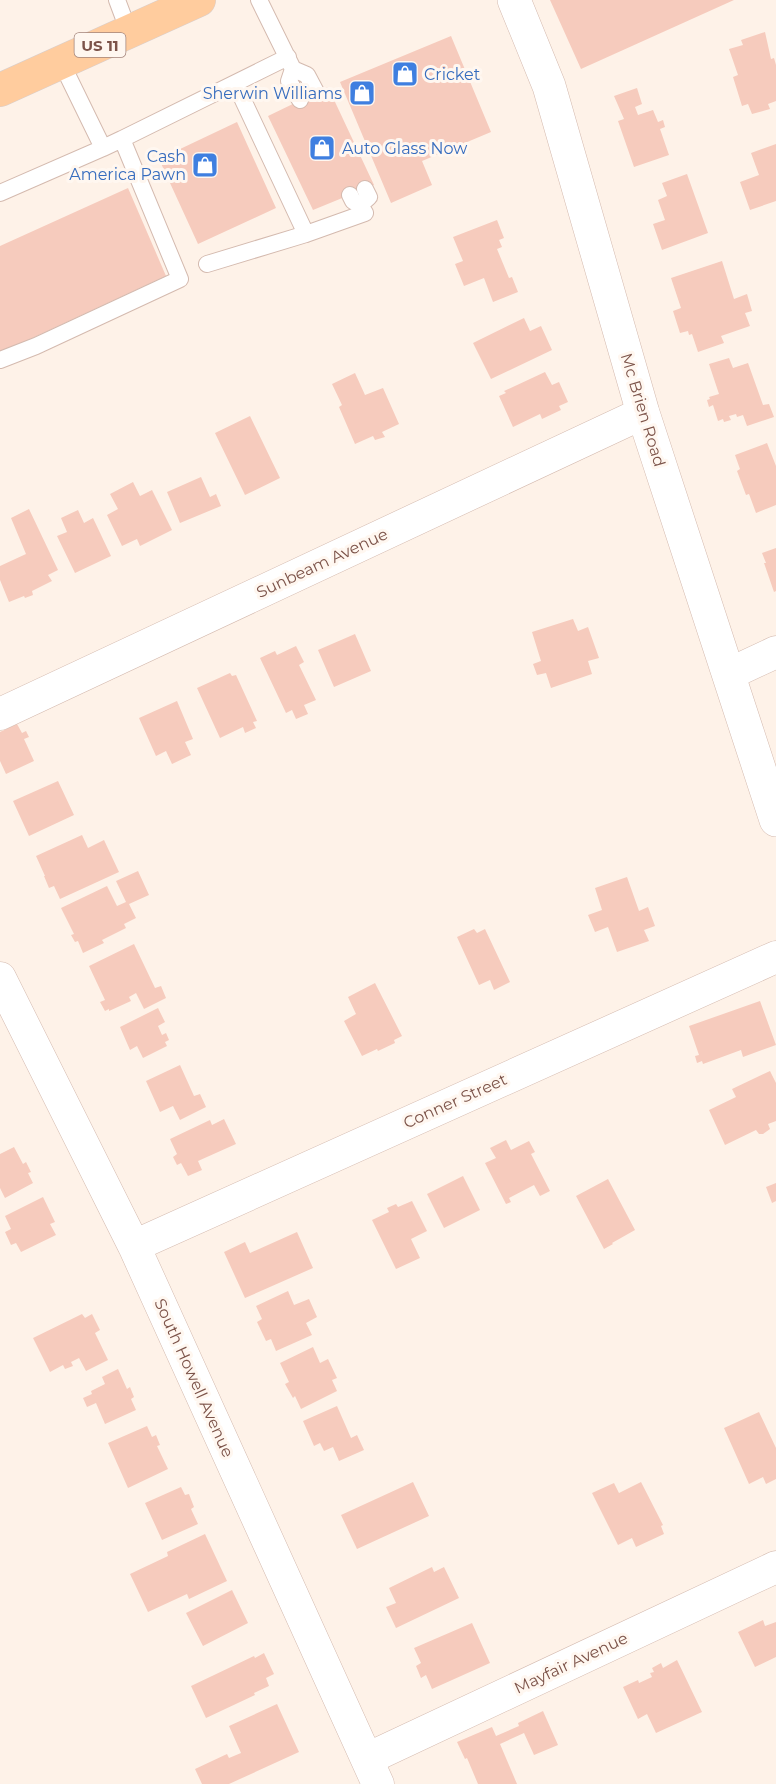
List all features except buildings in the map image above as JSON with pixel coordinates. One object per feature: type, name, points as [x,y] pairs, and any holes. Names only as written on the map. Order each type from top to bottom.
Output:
[{"type":"main road","name":"US 11","points":[[0,90],[199,0]]},
{"type":"street","name":"Mc Brien Road","points":[[513,0],[549,86],[643,413],[776,820]]},
{"type":"street","name":"Sunbeam Avenue","points":[[0,714],[643,413]]},
{"type":"street","points":[[729,674],[776,652]]},
{"type":"street","name":"Conner Street","points":[[134,1246],[776,957]]},
{"type":"street","name":"South Howell Avenue","points":[[0,978],[134,1246],[372,1771]]},
{"type":"street","name":"Mayfair Avenue","points":[[372,1771],[776,1567]]},
{"type":"lane","points":[[117,0],[129,32]]},
{"type":"lane","points":[[260,0],[291,63],[307,75],[316,92]]},
{"type":"lane","points":[[61,62],[103,148]]},
{"type":"lane","points":[[0,193],[103,148],[236,84],[291,63]]},
{"type":"lane","points":[[291,63],[289,81],[300,100]]},
{"type":"lane","points":[[236,84],[306,234]]},
{"type":"lane","points":[[0,360],[36,346],[180,279],[122,139]]},
{"type":"lane","points":[[207,264],[306,234],[365,213],[358,196]]},
{"type":"place","name":"Cricket","points":[[405,74]]},
{"type":"place","name":"Sherwin Williams","points":[[362,93]]},
{"type":"place","name":"Auto Glass Now","points":[[322,148]]},
{"type":"place","name":"Cash America Pawn","points":[[205,165]]}]
